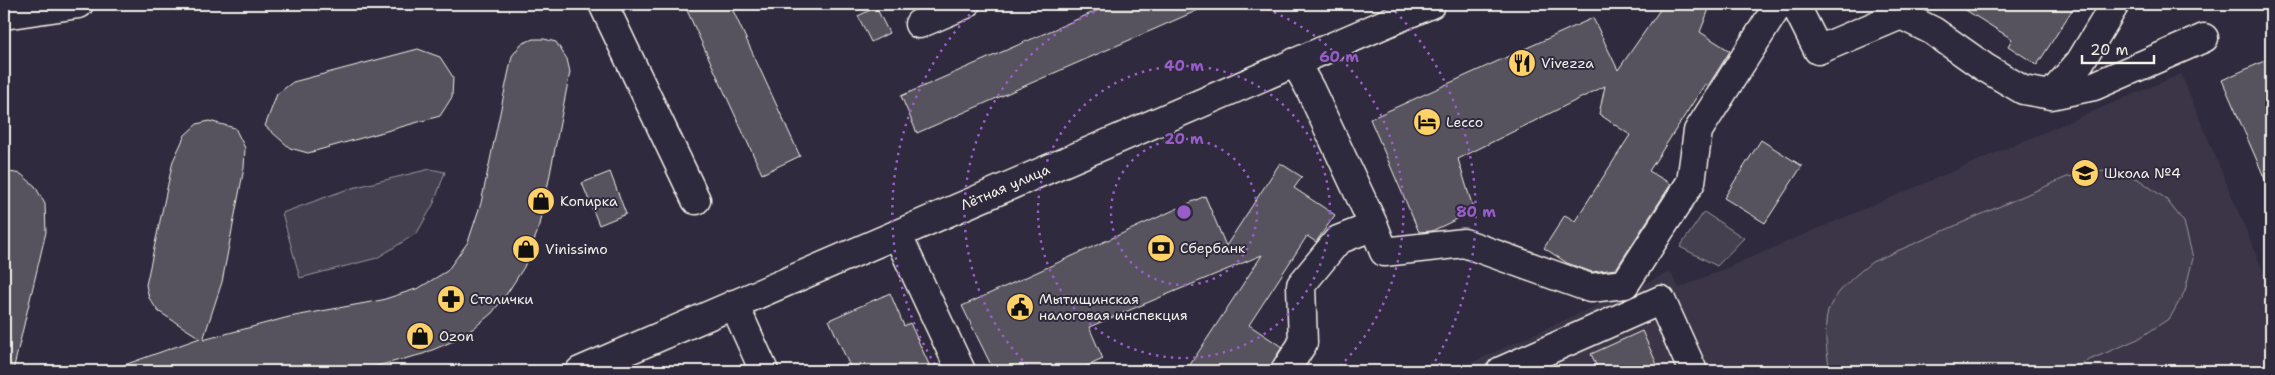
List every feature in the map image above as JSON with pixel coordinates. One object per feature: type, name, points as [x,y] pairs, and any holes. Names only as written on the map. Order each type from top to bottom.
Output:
[{"type":"street","points":[[4,15],[79,4]]},
{"type":"street","points":[[603,4],[696,200]]},
{"type":"street","points":[[919,24],[966,4]]},
{"type":"street","name":"Лётная улица","points":[[580,371],[1431,4]]},
{"type":"street","points":[[1295,62],[1310,89],[1374,226],[1384,252],[1420,250],[1464,243],[1590,288],[1625,284],[1691,182],[1698,131],[1779,4]]},
{"type":"street","points":[[1795,4],[1818,50],[1901,15],[1933,31],[1984,67],[2023,90],[2051,95],[2094,86],[2204,38]]},
{"type":"street","points":[[2051,95],[2080,62],[2115,4]]},
{"type":"street","points":[[1284,371],[1303,343],[1301,286],[1338,240],[1374,226]]},
{"type":"street","points":[[897,234],[961,371]]},
{"type":"street","points":[[1501,371],[1661,300],[1693,371]]},
{"type":"street","points":[[734,304],[764,371]]},
{"type":"shaded area","name":"Школа №4","points":[[2181,74],[2271,290],[2271,371],[1453,371],[1670,272],[1679,288]]},
{"type":"shaded area","points":[[430,169],[445,172],[434,203],[417,233],[377,258],[300,278],[282,213],[348,189]]},
{"type":"shaded area","points":[[2104,171],[2138,179],[2166,199],[2184,222],[2193,258],[2185,291],[2170,318],[2138,339],[2064,371],[1830,371],[1826,321],[1830,306],[1843,287],[1872,262],[2067,177]]},
{"type":"shaded area","points":[[1704,212],[1744,238],[1717,266],[1680,247]]},
{"type":"building","points":[[684,4],[730,4],[800,156],[762,174]]},
{"type":"building","points":[[1112,4],[1212,4],[917,133],[901,96]]},
{"type":"building","points":[[1664,4],[1711,4],[1700,32],[1730,51],[1708,86],[1705,84],[1649,171],[1671,184],[1616,269],[1592,272],[1567,263],[1544,248],[1565,215],[1575,221],[1630,135],[1599,114],[1605,86],[1458,159],[1474,211],[1432,231],[1419,232],[1370,119],[1593,18],[1618,70]]},
{"type":"building","points":[[1956,4],[2076,4],[2037,65],[2008,46],[2012,39]]},
{"type":"building","points":[[876,7],[889,33],[871,42],[858,16]]},
{"type":"building","points":[[533,39],[556,42],[567,59],[570,72],[540,225],[524,267],[508,292],[492,313],[474,328],[451,342],[423,354],[358,371],[114,371],[113,369],[200,338],[158,311],[149,298],[146,285],[173,161],[185,135],[197,124],[209,121],[235,128],[245,148],[244,168],[222,282],[203,340],[289,317],[382,300],[419,288],[447,271],[468,242],[481,203],[512,56],[521,44]]},
{"type":"building","points":[[418,49],[440,57],[453,77],[452,97],[440,116],[308,153],[290,148],[265,126],[277,94],[293,82]]},
{"type":"building","points":[[2271,58],[2271,193],[2222,80]]},
{"type":"building","points":[[1761,140],[1802,166],[1765,223],[1724,198]]},
{"type":"building","points":[[1280,163],[1302,177],[1294,188],[1335,215],[1316,242],[1307,236],[1249,325],[1282,347],[1272,363],[1270,371],[1186,371],[1262,255],[1089,327],[1103,359],[1076,371],[994,371],[962,306],[1205,196],[1226,246]]},
{"type":"building","points":[[4,171],[21,174],[35,186],[45,204],[46,232],[13,371],[4,371]]},
{"type":"building","points":[[610,172],[626,214],[599,225],[582,183]]},
{"type":"building","points":[[890,293],[904,326],[910,323],[932,371],[852,371],[829,320]]},
{"type":"building","points":[[1642,331],[1660,371],[1599,371],[1591,354]]},
{"type":"place","name":"Vivezza","points":[[1522,63]]},
{"type":"place","name":"Lecco","points":[[1427,122]]},
{"type":"place","name":"Школа №4","points":[[2085,173]]},
{"type":"place","name":"Копирка","points":[[541,201]]},
{"type":"place","name":"Сбербанк","points":[[1161,248]]},
{"type":"place","name":"Vinissimo","points":[[526,249]]},
{"type":"place","name":"Столички","points":[[451,299]]},
{"type":"place","name":"Мытищинская налоговая инспекция","points":[[1020,307]]},
{"type":"place","name":"Ozon","points":[[420,336]]}]
